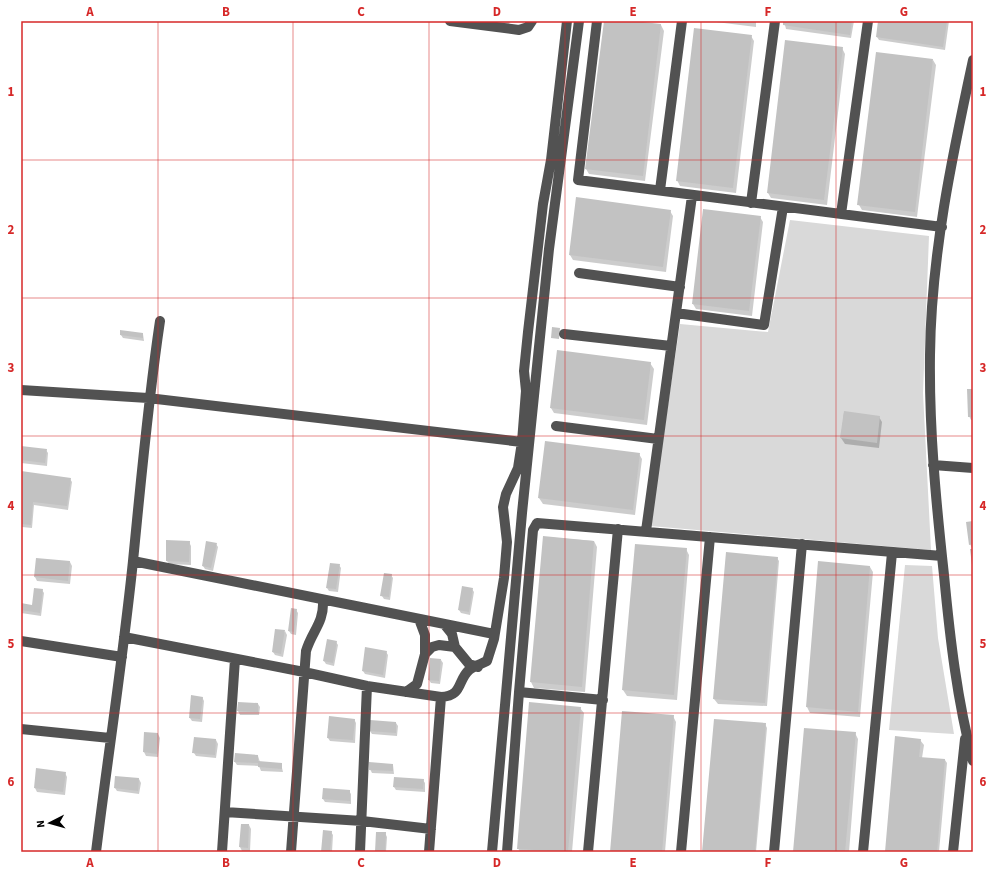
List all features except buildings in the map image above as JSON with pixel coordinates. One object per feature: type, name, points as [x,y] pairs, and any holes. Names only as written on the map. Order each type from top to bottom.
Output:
[{"type":"street","points":[[454,21],[519,30],[528,27],[532,21]]},
{"type":"street","points":[[124,638],[304,672],[367,686],[441,697],[448,697],[455,693],[470,669],[478,667],[487,661],[491,652],[504,578],[507,542],[503,507],[506,494],[518,468],[522,442],[526,391],[524,371],[528,332],[567,21]]},
{"type":"street","points":[[492,852],[522,513],[549,249],[579,21]]},
{"type":"street","points":[[597,21],[578,180],[660,190],[692,196],[942,227]]},
{"type":"street","points":[[660,190],[682,21]]},
{"type":"street","points":[[750,203],[775,21]]},
{"type":"street","points":[[842,214],[868,21]]},
{"type":"street","points":[[973,60],[952,159],[942,227],[933,291],[930,355],[933,466],[953,667],[973,761]]},
{"type":"street","points":[[646,531],[692,196]]},
{"type":"street","points":[[676,313],[764,325],[782,207]]},
{"type":"street","points":[[579,273],[680,287]]},
{"type":"street","points":[[96,852],[133,562],[148,398],[160,321]]},
{"type":"street","points":[[564,334],[671,346]]},
{"type":"street","points":[[21,390],[148,398],[522,442]]},
{"type":"street","points":[[556,426],[658,439]]},
{"type":"street","points":[[933,466],[973,468]]},
{"type":"street","points":[[507,852],[518,692],[535,526],[540,522],[892,553],[942,556]]},
{"type":"street","points":[[588,852],[618,529]]},
{"type":"street","points":[[681,852],[710,537]]},
{"type":"street","points":[[774,852],[802,544]]},
{"type":"street","points":[[863,852],[892,553]]},
{"type":"street","points":[[133,562],[494,634]]},
{"type":"street","points":[[291,852],[306,651],[310,638],[323,616],[323,601]]},
{"type":"street","points":[[406,692],[416,684],[425,654],[425,635],[419,619]]},
{"type":"street","points":[[444,624],[452,634],[455,647],[469,664],[478,667]]},
{"type":"street","points":[[21,641],[122,657]]},
{"type":"street","points":[[425,654],[432,647],[439,645],[455,647]]},
{"type":"street","points":[[222,852],[235,659]]},
{"type":"street","points":[[360,852],[367,686]]},
{"type":"street","points":[[518,692],[603,700]]},
{"type":"street","points":[[429,852],[441,697]]},
{"type":"street","points":[[21,729],[110,738]]},
{"type":"street","points":[[953,852],[966,733]]},
{"type":"street","points":[[225,812],[362,821],[431,829]]},
{"type":"shaded area","points":[[790,220],[929,236],[923,393],[931,550],[650,526],[680,324],[768,332]]},
{"type":"shaded area","points":[[905,565],[932,566],[938,638],[954,734],[889,730]]}]
